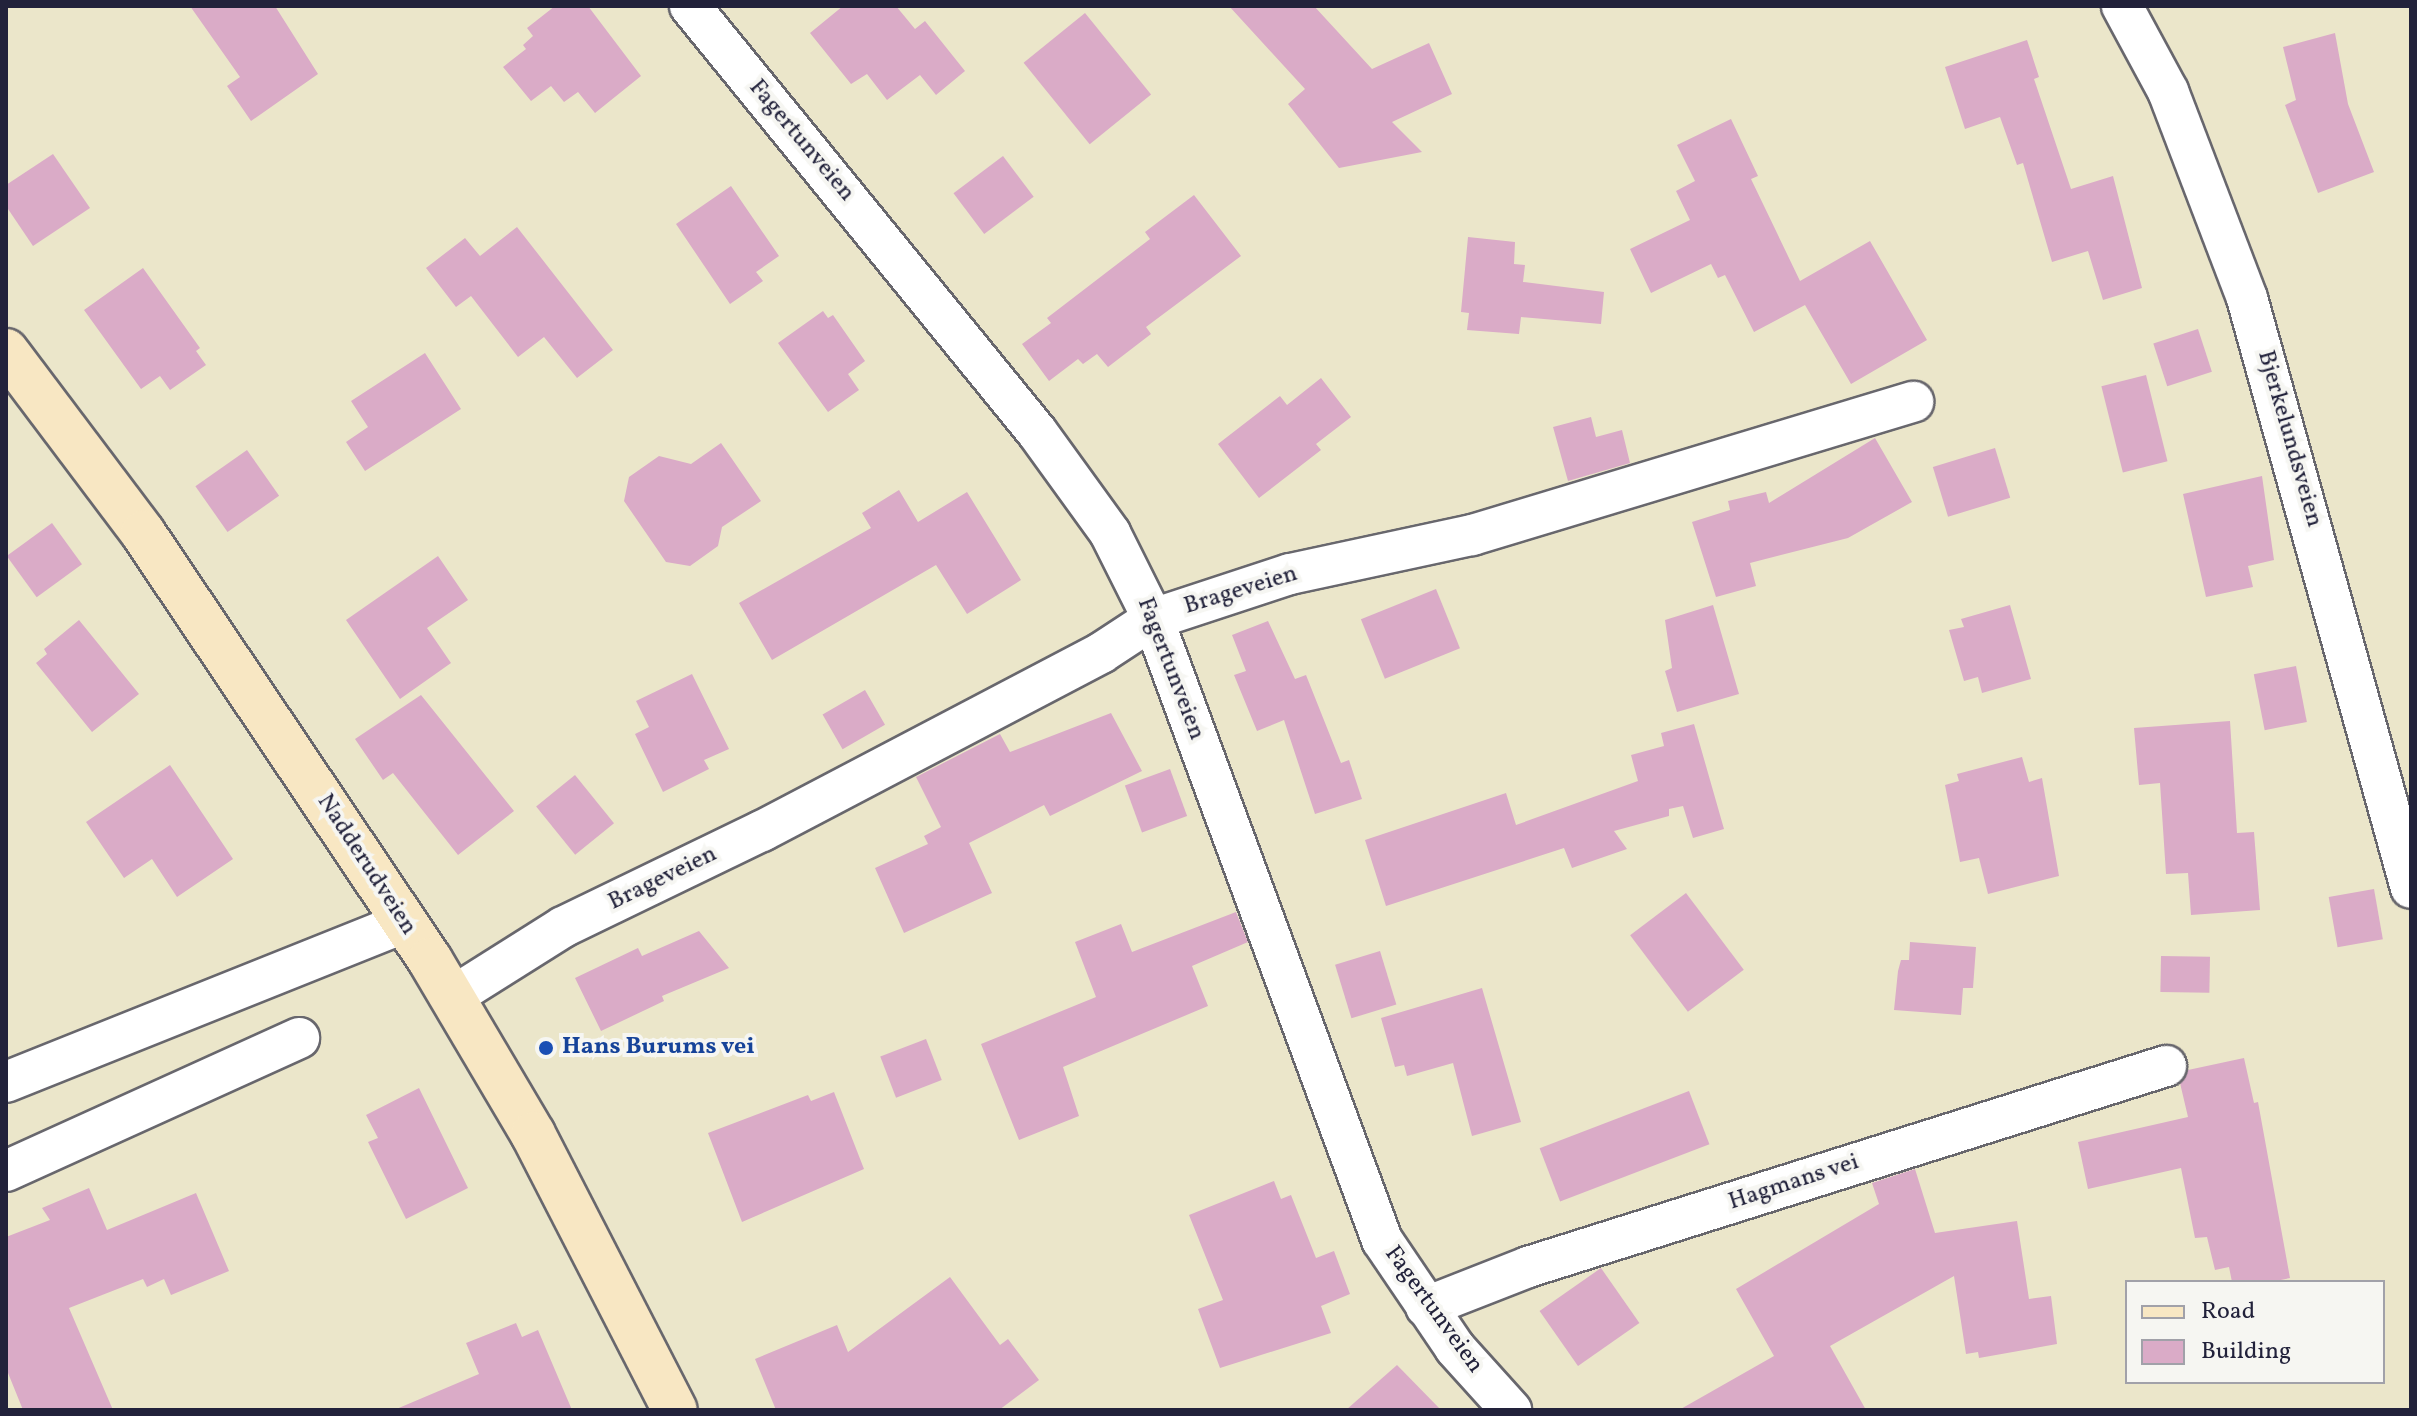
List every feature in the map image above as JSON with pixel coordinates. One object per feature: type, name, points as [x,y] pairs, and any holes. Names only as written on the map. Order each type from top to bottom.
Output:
[{"type":"main road","name":"Nadderudveien","points":[[6,351],[143,533],[452,997],[533,1134],[675,1410]]},
{"type":"street","name":"Fagertunveien","points":[[690,6],[1037,432],[1110,533],[1153,619],[1382,1240],[1426,1307],[1511,1410]]},
{"type":"street","name":"Bjerkelundsveien","points":[[2122,6],[2168,91],[2247,298],[2411,888]]},
{"type":"street","name":"Brageveien","points":[[452,997],[563,927],[762,831],[1101,653],[1153,619],[1290,574],[1472,535],[1913,402]]},
{"type":"street","points":[[6,1082],[403,923]]},
{"type":"street","points":[[6,1171],[299,1038]]},
{"type":"street","name":"Hagmans vei","points":[[1426,1307],[1528,1267],[2166,1066]]},
{"type":"building","points":[[190,6],[275,6],[318,74],[251,121],[227,86],[240,77]]},
{"type":"building","points":[[555,6],[588,6],[641,76],[595,113],[578,92],[564,102],[551,86],[531,101],[503,67],[526,49],[523,45],[533,36],[527,28]]},
{"type":"building","points":[[843,6],[896,6],[915,29],[925,21],[965,71],[936,95],[920,75],[887,100],[867,74],[851,84],[810,33]]},
{"type":"building","points":[[1229,6],[1314,6],[1372,69],[1429,43],[1452,94],[1392,122],[1422,152],[1339,168],[1288,104],[1305,89]]},
{"type":"building","points":[[1085,13],[1151,95],[1090,144],[1024,63]]},
{"type":"building","points":[[2335,33],[2348,104],[2374,172],[2318,193],[2285,105],[2296,100],[2283,47]]},
{"type":"building","points":[[2027,40],[2039,77],[2034,79],[2071,189],[2113,176],[2142,288],[2103,300],[2088,251],[2052,262],[2023,163],[2017,165],[2000,117],[1965,129],[1945,67]]},
{"type":"building","points":[[1731,119],[1758,176],[1751,179],[1800,281],[1870,241],[1927,340],[1851,384],[1805,305],[1754,332],[1725,275],[1718,278],[1711,264],[1651,293],[1630,249],[1690,220],[1676,191],[1695,181],[1677,145]]},
{"type":"building","points":[[53,154],[90,208],[33,246],[6,206],[6,185]]},
{"type":"building","points":[[1003,156],[1034,197],[984,234],[953,193]]},
{"type":"building","points":[[731,186],[779,256],[756,272],[763,281],[730,304],[676,224]]},
{"type":"building","points":[[1194,195],[1241,256],[1146,327],[1151,334],[1108,367],[1097,354],[1083,364],[1078,359],[1049,381],[1022,344],[1051,323],[1047,318],[1150,239],[1145,232]]},
{"type":"building","points":[[517,227],[613,350],[577,378],[544,337],[518,357],[471,296],[456,307],[426,268],[465,238],[480,256]]},
{"type":"building","points":[[1468,237],[1515,242],[1514,264],[1525,265],[1523,282],[1604,292],[1601,324],[1521,317],[1519,334],[1467,330],[1469,313],[1461,312]]},
{"type":"building","points":[[143,268],[200,348],[196,351],[206,365],[170,390],[160,376],[141,389],[84,310]]},
{"type":"building","points":[[823,311],[828,318],[833,315],[865,361],[848,374],[859,390],[828,412],[778,343]]},
{"type":"building","points":[[2198,329],[2212,372],[2167,386],[2153,344]]},
{"type":"building","points":[[425,353],[461,409],[365,471],[346,442],[368,427],[351,401]]},
{"type":"building","points":[[2146,375],[2168,461],[2123,472],[2101,386]]},
{"type":"building","points":[[1321,378],[1351,417],[1316,444],[1321,450],[1259,498],[1218,444],[1280,396],[1287,405]]},
{"type":"building","points":[[1591,417],[1596,437],[1622,430],[1630,463],[1568,481],[1553,427]]},
{"type":"building","points":[[1875,438],[1912,502],[1848,538],[1750,563],[1756,586],[1716,597],[1692,522],[1730,510],[1728,501],[1766,492],[1769,503]]},
{"type":"building","points":[[721,443],[761,501],[722,527],[718,546],[690,566],[666,562],[624,501],[629,477],[659,456],[691,464]]},
{"type":"building","points":[[1995,448],[2010,498],[1948,517],[1933,467]]},
{"type":"building","points":[[247,450],[279,496],[228,532],[195,486]]},
{"type":"building","points":[[2262,476],[2274,560],[2248,566],[2253,587],[2206,597],[2183,494]]},
{"type":"building","points":[[899,490],[918,522],[967,492],[1021,580],[967,614],[936,565],[772,660],[739,603],[871,528],[862,513]]},
{"type":"building","points":[[52,523],[82,564],[37,597],[7,556]]},
{"type":"building","points":[[438,556],[468,600],[427,628],[451,663],[400,699],[346,620]]},
{"type":"building","points":[[1436,589],[1460,648],[1385,679],[1361,619]]},
{"type":"building","points":[[1713,605],[1739,694],[1677,712],[1665,671],[1672,668],[1665,620]]},
{"type":"building","points":[[2010,605],[2031,679],[1982,693],[1978,677],[1964,681],[1949,630],[1964,627],[1961,619]]},
{"type":"building","points":[[79,620],[139,694],[92,732],[36,663],[47,654],[44,649]]},
{"type":"building","points":[[1268,621],[1295,679],[1306,675],[1341,763],[1349,760],[1362,799],[1315,814],[1284,720],[1257,731],[1234,675],[1246,671],[1232,635]]},
{"type":"building","points":[[2296,666],[2307,722],[2265,730],[2254,674]]},
{"type":"building","points":[[692,674],[729,749],[704,760],[709,769],[663,792],[635,734],[649,727],[636,701]]},
{"type":"building","points":[[865,690],[885,725],[843,749],[823,714]]},
{"type":"building","points":[[421,695],[514,811],[458,855],[393,773],[383,780],[355,739]]},
{"type":"building","points":[[1111,713],[1142,771],[1050,816],[1044,805],[969,843],[992,893],[904,933],[875,868],[928,844],[924,836],[941,827],[916,777],[1000,734],[1010,752]]},
{"type":"building","points":[[2230,721],[2237,833],[2254,832],[2260,910],[2191,915],[2188,873],[2166,874],[2160,783],[2139,785],[2134,728]]},
{"type":"building","points":[[1694,724],[1724,829],[1693,838],[1683,806],[1669,809],[1669,816],[1614,831],[1627,849],[1572,868],[1564,848],[1386,906],[1365,840],[1506,793],[1516,825],[1638,781],[1631,755],[1664,746],[1661,733]]},
{"type":"building","points":[[2022,757],[2029,782],[2042,778],[2059,876],[1988,894],[1979,858],[1960,862],[1945,785],[1959,781],[1957,774]]},
{"type":"building","points":[[170,765],[233,859],[177,897],[152,859],[124,878],[86,822]]},
{"type":"building","points":[[1170,769],[1187,816],[1142,832],[1125,785]]},
{"type":"building","points":[[575,775],[614,823],[575,855],[536,806]]},
{"type":"building","points":[[2374,889],[2383,939],[2338,947],[2329,897]]},
{"type":"building","points":[[1686,893],[1744,970],[1688,1012],[1630,935]]},
{"type":"building","points":[[1236,912],[1248,942],[1192,966],[1208,1006],[1063,1067],[1079,1116],[1019,1140],[981,1044],[1096,997],[1075,942],[1121,924],[1132,952]]},
{"type":"building","points":[[699,931],[729,968],[662,996],[664,1001],[601,1031],[575,978],[638,948],[642,956]]},
{"type":"building","points":[[1910,942],[1976,947],[1973,988],[1963,988],[1961,1015],[1894,1010],[1898,971],[1901,960],[1909,960]]},
{"type":"building","points":[[1380,951],[1396,1005],[1351,1018],[1335,965]]},
{"type":"building","points":[[2161,956],[2210,957],[2209,993],[2160,992]]},
{"type":"building","points":[[1482,988],[1521,1122],[1472,1136],[1453,1063],[1407,1076],[1404,1065],[1395,1067],[1381,1018]]},
{"type":"building","points":[[926,1039],[942,1080],[896,1098],[880,1057]]},
{"type":"building","points":[[2244,1058],[2254,1103],[2258,1102],[2290,1278],[2232,1280],[2229,1267],[2215,1270],[2207,1237],[2195,1238],[2181,1168],[2088,1189],[2078,1142],[2188,1117],[2180,1083],[2188,1070]]},
{"type":"building","points":[[419,1088],[468,1188],[406,1219],[368,1142],[378,1138],[366,1115]]},
{"type":"building","points":[[1689,1091],[1709,1144],[1560,1202],[1540,1148]]},
{"type":"building","points":[[834,1092],[864,1169],[742,1222],[708,1133],[808,1095],[811,1101]]},
{"type":"building","points":[[1915,1169],[1935,1233],[2017,1221],[2029,1299],[2051,1296],[2057,1344],[1979,1358],[1978,1352],[1966,1354],[1954,1276],[1830,1346],[1866,1410],[1679,1410],[1774,1356],[1736,1289],[1879,1204],[1872,1183]]},
{"type":"building","points":[[1274,1181],[1281,1199],[1291,1195],[1316,1258],[1334,1251],[1350,1294],[1321,1306],[1331,1333],[1220,1368],[1198,1309],[1223,1300],[1189,1215]]},
{"type":"building","points":[[89,1188],[107,1230],[196,1193],[229,1271],[171,1295],[164,1279],[147,1287],[143,1279],[69,1308],[113,1410],[23,1410],[6,1368],[6,1237],[50,1220],[42,1208]]},
{"type":"building","points":[[1601,1268],[1639,1323],[1578,1366],[1540,1311]]},
{"type":"building","points":[[950,1277],[1000,1345],[1008,1339],[1039,1380],[999,1410],[776,1410],[755,1359],[837,1325],[848,1352]]},
{"type":"building","points":[[516,1323],[522,1337],[538,1330],[572,1410],[394,1410],[479,1374],[466,1343]]},
{"type":"building","points":[[1397,1365],[1441,1410],[1346,1410]]},
{"type":"place","name":"Hans Burums vei","points":[[546,1048]]}]
